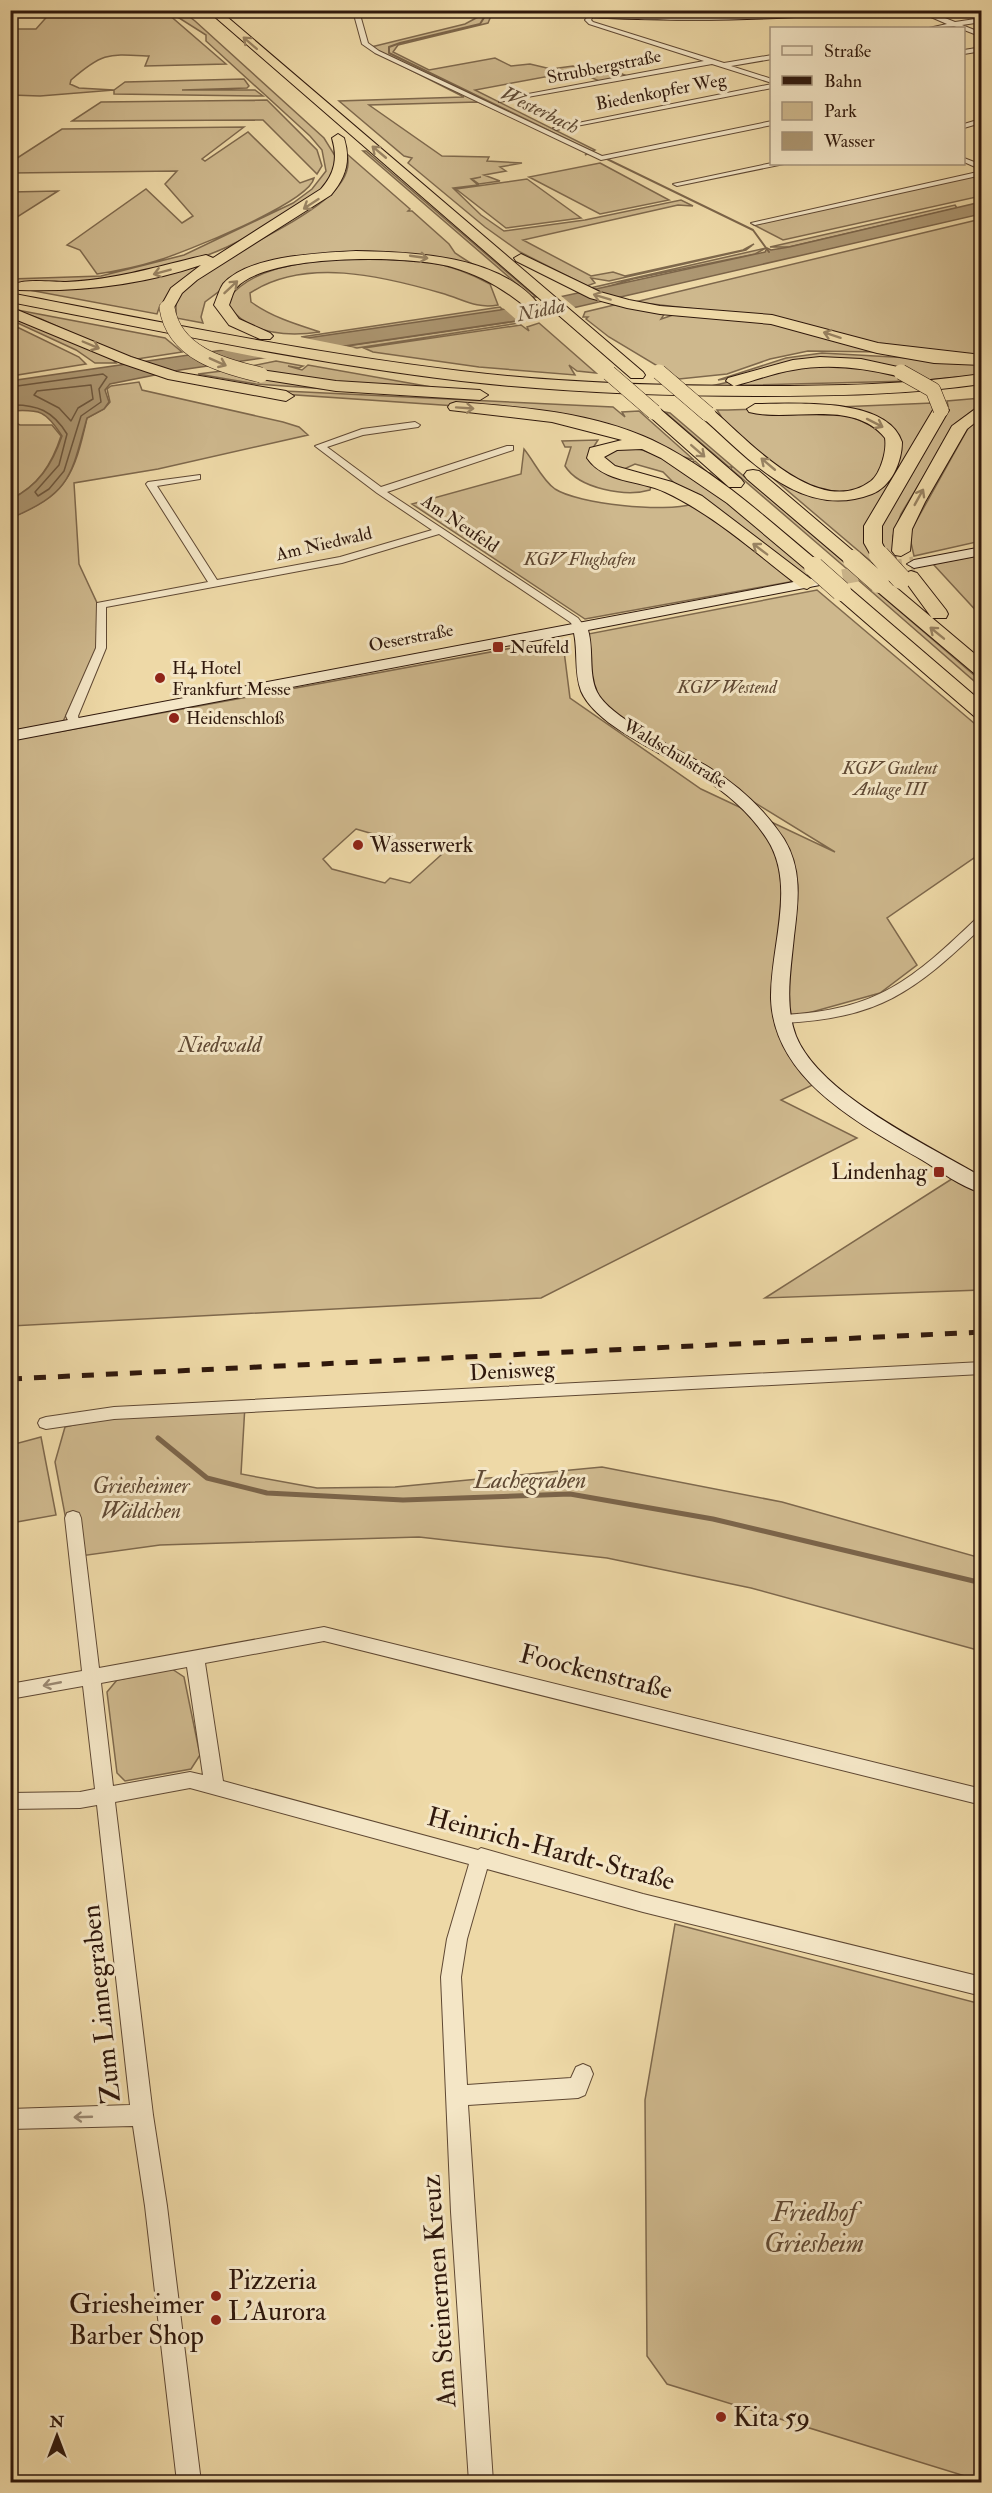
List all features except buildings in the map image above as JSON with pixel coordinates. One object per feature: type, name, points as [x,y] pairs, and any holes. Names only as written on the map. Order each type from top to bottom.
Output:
[{"type":"highway","points":[[212,10],[546,294],[637,375],[689,410],[788,481],[803,490],[850,494],[870,489],[882,480],[893,449],[894,439],[885,429],[847,413],[816,410],[733,409],[609,403],[336,386],[261,375],[228,366],[187,345],[170,326],[167,308],[176,291],[192,277],[319,199],[332,188],[343,168],[334,134],[542,313]]},
{"type":"highway","points":[[465,226],[536,268],[578,287],[627,304],[660,310],[771,320],[877,348],[951,358]]},
{"type":"highway","points":[[10,285],[59,286],[130,280],[197,262],[256,238]]},
{"type":"highway","points":[[266,337],[228,316],[221,305],[224,292],[248,274],[300,260],[371,254],[434,259],[476,271],[522,296]]},
{"type":"highway","points":[[10,290],[353,353],[504,372],[734,381],[792,365],[816,362],[867,365],[901,372],[919,380],[936,392],[941,410],[873,526],[873,543],[879,555],[907,568]]},
{"type":"highway","points":[[10,297],[325,357],[463,376],[623,388],[779,391],[978,382]]},
{"type":"highway","points":[[10,305],[309,361],[464,383],[569,392],[772,398],[880,394]]},
{"type":"highway","points":[[10,311],[126,360],[153,369],[202,380],[290,397],[540,415],[616,433],[664,454],[720,491],[817,574]]},
{"type":"highway","points":[[571,317],[663,377],[689,410],[853,560],[981,670]]},
{"type":"highway","points":[[663,377],[729,376],[780,358],[811,352],[859,352],[981,360]]},
{"type":"highway","points":[[605,370],[654,412],[817,574]]},
{"type":"highway","points":[[202,380],[305,389],[398,390]]},
{"type":"highway","points":[[689,410],[880,394],[978,382]]},
{"type":"highway","points":[[609,403],[689,410],[981,394]]},
{"type":"highway","points":[[981,409],[960,426],[903,529],[907,568],[939,614],[981,653]]},
{"type":"highway","points":[[664,454],[639,445],[623,444],[603,448],[595,455],[597,461],[609,470],[666,486],[696,500],[817,574],[848,589],[981,697]]},
{"type":"highway","points":[[848,589],[981,713]]},
{"type":"street","points":[[282,10],[362,10]]},
{"type":"street","points":[[315,11],[322,10]]},
{"type":"street","points":[[543,11],[590,16],[726,17],[841,10]]},
{"type":"street","points":[[918,10],[960,27]]},
{"type":"street","points":[[356,11],[362,45],[606,157],[770,123]]},
{"type":"street","points":[[590,16],[589,22],[597,25],[770,81]]},
{"type":"street","points":[[940,27],[981,20]]},
{"type":"street","points":[[965,29],[981,35]]},
{"type":"street","points":[[965,52],[981,49]]},
{"type":"street","points":[[722,65],[770,57]]},
{"type":"street","name":"Strubbergstraße","points":[[501,101],[711,62]]},
{"type":"street","name":"Biedenkopfer Weg","points":[[556,128],[770,86]]},
{"type":"street","points":[[965,125],[974,123],[981,126]]},
{"type":"street","points":[[965,161],[981,168]]},
{"type":"street","points":[[677,184],[775,165]]},
{"type":"street","points":[[755,223],[981,173]]},
{"type":"street","name":"Am Neufeld","points":[[415,425],[362,432],[320,446],[380,491],[574,620],[579,626]]},
{"type":"street","name":"Am Neufeld","points":[[380,491],[510,448]]},
{"type":"street","points":[[197,477],[151,484],[214,583]]},
{"type":"street","name":"Am Niedwald","points":[[74,723],[72,716],[101,648],[101,605],[342,560],[440,531]]},
{"type":"street","points":[[907,568],[981,551]]},
{"type":"street","name":"Oeserstraße","points":[[10,736],[579,626],[817,574]]},
{"type":"street","name":"Waldschulstraße","points":[[579,626],[585,650],[588,689],[597,703],[623,723],[735,790],[765,824],[783,851],[790,875],[779,998],[792,1048],[816,1079],[838,1098],[981,1186]]},
{"type":"street","points":[[783,1019],[813,1018],[884,999],[926,972],[981,920]]},
{"type":"street","name":"Denisweg","points":[[46,1423],[126,1412],[981,1368]]},
{"type":"street","name":"Zum Linnegraben","points":[[73,1518],[142,2115],[156,2206],[189,2482]]},
{"type":"street","name":"Foockenstraße","points":[[10,1692],[324,1634],[981,1797]]},
{"type":"street","points":[[195,1658],[214,1785]]},
{"type":"street","name":"Heinrich-Hardt-Straße","points":[[10,1801],[80,1800],[190,1780],[481,1857],[643,1903],[981,1987]]},
{"type":"street","name":"Am Steinernen Kreuz","points":[[481,1857],[456,1939],[451,1977],[456,2096],[481,2482]]},
{"type":"street","points":[[456,2096],[578,2088],[583,2074]]},
{"type":"street","points":[[10,2118],[142,2115]]},
{"type":"green space","points":[[147,10],[168,14],[226,64],[145,66],[149,56],[115,55],[91,64],[71,80],[70,84],[79,88],[114,90],[40,96],[11,95],[11,29],[36,29],[52,11]]},
{"type":"green space","points":[[168,11],[182,11],[195,21],[324,138],[337,159],[330,184],[227,247],[175,266],[93,281],[11,283],[11,279],[101,276],[184,255],[293,203],[312,189],[326,171],[322,150],[310,136],[206,41],[206,35]]},
{"type":"green space","points":[[477,11],[486,11],[491,16],[488,23],[398,45],[393,52],[429,70],[495,58],[511,66],[530,64],[551,69],[573,66],[594,75],[615,71],[627,76],[599,81],[577,71],[475,90],[595,150],[585,155],[588,152],[478,102],[369,105],[442,156],[489,157],[487,161],[522,163],[500,167],[506,171],[484,175],[500,181],[479,184],[472,179],[481,177],[471,179],[478,185],[453,188],[481,215],[504,231],[585,220],[681,200],[693,206],[678,205],[523,240],[591,276],[613,272],[625,276],[743,250],[754,244],[746,250],[609,281],[591,278],[595,283],[587,286],[520,252],[485,227],[408,163],[412,158],[404,156],[339,101],[464,97],[373,51],[371,47],[465,24],[478,17]]},
{"type":"green space","points":[[244,79],[249,86],[247,88],[182,90],[255,90],[263,96],[114,94],[114,90],[125,82]]},
{"type":"green space","points":[[267,100],[317,150],[322,166],[317,174],[263,120],[72,121],[101,102]]},
{"type":"green space","points":[[244,127],[202,159],[205,161],[248,132],[300,183],[314,178],[307,188],[269,213],[217,238],[156,261],[119,270],[97,274],[80,250],[67,245],[146,189],[182,223],[193,216],[165,184],[177,171],[11,173],[11,162],[62,129]]},
{"type":"green space","points":[[363,151],[366,151],[536,297],[532,297]]},
{"type":"green space","points":[[347,154],[410,209],[408,211],[412,211],[449,244],[455,253],[472,264],[470,266],[459,263],[317,256],[233,281],[205,302],[201,317],[203,323],[176,318],[178,297],[194,280],[218,263],[308,212],[331,194],[345,175]]},
{"type":"green space","points":[[600,163],[669,200],[600,214],[529,177]]},
{"type":"green space","points":[[981,174],[981,196],[783,240],[754,225]]},
{"type":"green space","points":[[527,179],[581,218],[506,228],[456,189]]},
{"type":"green space","points":[[58,191],[11,221],[11,192]]},
{"type":"green space","points":[[955,205],[957,208],[789,247],[770,247]]},
{"type":"green space","points":[[981,219],[981,357],[924,353],[851,338],[789,320],[635,302]]},
{"type":"green space","points":[[766,248],[755,254],[633,279],[597,290],[590,288]]},
{"type":"green space","points":[[353,256],[423,261],[456,269],[490,284],[498,305],[476,305],[449,295],[369,276],[319,273],[295,275],[272,282],[250,293],[251,302],[267,312],[320,332],[294,334],[258,328],[247,323],[228,306],[228,299],[239,287],[268,272],[302,263]]},
{"type":"green space","points":[[217,257],[160,305],[157,314],[13,287],[44,288],[165,274]]},
{"type":"green space","points":[[614,305],[665,313],[661,319],[673,315],[770,322],[884,352],[808,351],[770,359],[727,374],[679,379],[609,337],[586,319],[588,317],[583,317],[585,312]]},
{"type":"green space","points":[[500,307],[503,310],[343,335],[311,339],[301,337]]},
{"type":"green space","points":[[12,309],[165,338],[182,352],[137,359],[116,353],[41,319]]},
{"type":"green space","points":[[10,314],[112,359],[116,363],[95,363],[76,350],[11,320]]},
{"type":"green space","points":[[516,321],[519,323],[357,348],[347,346]]},
{"type":"green space","points":[[539,323],[596,373],[577,371],[569,365],[575,375],[479,367],[373,352],[364,348],[521,325],[529,331],[527,327]]},
{"type":"green space","points":[[17,327],[79,357],[86,364],[11,376],[11,346]]},
{"type":"green space","points":[[822,353],[981,362],[981,375],[929,380],[846,360],[718,380],[786,358]]},
{"type":"green space","points":[[276,361],[303,366],[299,368],[288,366],[302,370],[308,365],[454,391],[294,378],[246,367]]},
{"type":"green space","points":[[829,364],[883,370],[911,381],[711,386],[778,371]]},
{"type":"green space","points":[[222,371],[327,389],[256,384],[198,374]]},
{"type":"green space","name":"Niedwald","points":[[139,382],[142,390],[283,422],[299,427],[308,435],[158,469],[74,483],[79,564],[98,605],[98,648],[58,732],[539,643],[563,643],[570,698],[701,789],[835,852],[726,785],[614,722],[591,699],[583,635],[817,590],[981,729],[981,853],[887,918],[917,965],[880,993],[783,1020],[823,1080],[781,1100],[857,1138],[541,1298],[11,1326],[11,518],[45,500],[65,481],[78,455],[87,418],[104,409],[110,402],[107,389],[111,386]],"holes":[[[356,829],[442,854],[410,883],[390,878],[385,883],[332,869],[323,859]]]},
{"type":"green space","points":[[284,391],[613,407],[625,417],[622,412],[639,411],[694,460],[684,457],[690,463],[695,461],[706,471],[704,471],[706,474],[710,473],[755,513],[644,441],[500,409],[282,394]]},
{"type":"green space","points":[[981,398],[981,404],[956,423],[901,514],[893,536],[896,559],[890,561],[877,533],[943,415],[949,411],[947,401]]},
{"type":"green space","points":[[932,403],[933,413],[867,526],[874,564],[697,414],[797,490],[868,493],[896,435],[838,407]]},
{"type":"green space","points":[[808,409],[831,412],[853,417],[872,426],[889,440],[877,479],[851,492],[833,493],[816,489],[782,471],[724,421],[717,410]]},
{"type":"green space","points":[[665,412],[670,413],[851,568],[847,569],[731,469],[732,467],[729,467]]},
{"type":"green space","points":[[981,414],[981,541],[914,556],[909,534],[971,423]]},
{"type":"green space","points":[[11,421],[20,425],[52,425],[61,436],[43,473],[29,488],[11,499]]},
{"type":"green space","points":[[598,440],[589,454],[589,461],[598,468],[651,486],[650,490],[616,492],[592,486],[572,474],[565,466],[571,447],[565,447],[562,441]]},
{"type":"green space","points":[[627,446],[650,453],[673,464],[722,496],[807,568],[811,575],[802,576],[679,488],[663,472],[635,464],[622,470],[608,466],[602,454]]},
{"type":"green space","name":"KGV Flughafen","points":[[524,449],[546,481],[555,489],[566,494],[622,506],[663,508],[692,504],[795,581],[585,619],[412,504],[521,474]]},
{"type":"green space","points":[[981,555],[981,616],[933,564]]},
{"type":"green space","points":[[861,578],[981,681],[981,687],[857,579]]},
{"type":"green space","points":[[958,1175],[981,1190],[981,1290],[765,1298]]},
{"type":"green space","name":"Griesheimer Wäldchen","points":[[157,1405],[245,1405],[241,1474],[317,1488],[395,1487],[602,1467],[782,1502],[981,1558],[981,1651],[751,1588],[607,1558],[419,1537],[160,1545],[73,1557],[55,1462],[65,1427]]},
{"type":"green space","points":[[41,1437],[56,1515],[11,1523],[11,1445]]},
{"type":"green space","points":[[172,1669],[184,1677],[200,1755],[191,1769],[125,1781],[117,1773],[107,1692],[117,1680]]},
{"type":"green space","name":"Friedhof Griesheim","points":[[675,1924],[981,2004],[981,2481],[667,2384],[647,2356],[645,2100]]},
{"type":"water","name":"Nidda","points":[[981,202],[981,214],[516,321],[180,370],[110,384],[105,390],[109,402],[104,409],[87,418],[77,455],[66,480],[46,500],[11,518],[11,499],[29,488],[43,474],[62,436],[51,421],[41,413],[11,411],[10,381],[500,310],[765,252],[767,248],[771,250],[789,247]]},
{"type":"pier","points":[[560,295],[578,310],[520,323],[502,307]]},
{"type":"pier","points":[[300,337],[355,348],[273,360],[217,349]]},
{"type":"waterway","name":"Westerbach","points":[[480,10],[485,16],[480,24],[400,43],[389,47],[389,53],[753,230],[769,252]]},
{"type":"waterway","name":"Lachegraben","points":[[158,1438],[207,1478],[267,1493],[403,1500],[570,1494],[713,1519],[982,1583]]},
{"type":"tunnel","points":[[820,581],[914,564]]},
{"type":"railway","points":[[10,1379],[982,1332]]},
{"type":"place","name":"Neufeld","points":[[498,647]]},
{"type":"place","name":"H4 Hotel Frankfurt Messe","points":[[160,678]]},
{"type":"place","name":"Heidenschloß","points":[[174,718]]},
{"type":"place","name":"Wasserwerk","points":[[358,845]]},
{"type":"place","name":"Lindenhag","points":[[939,1172]]},
{"type":"place","name":"Pizzeria L'Aurora","points":[[216,2296]]},
{"type":"place","name":"Griesheimer Barber Shop","points":[[216,2320]]},
{"type":"place","name":"Kita 59","points":[[721,2417]]},
{"type":"park label","name":"KGV Westend","points":[[727,687]]},
{"type":"park label","name":"KGV Gutleut Anlage III","points":[[890,778]]}]
